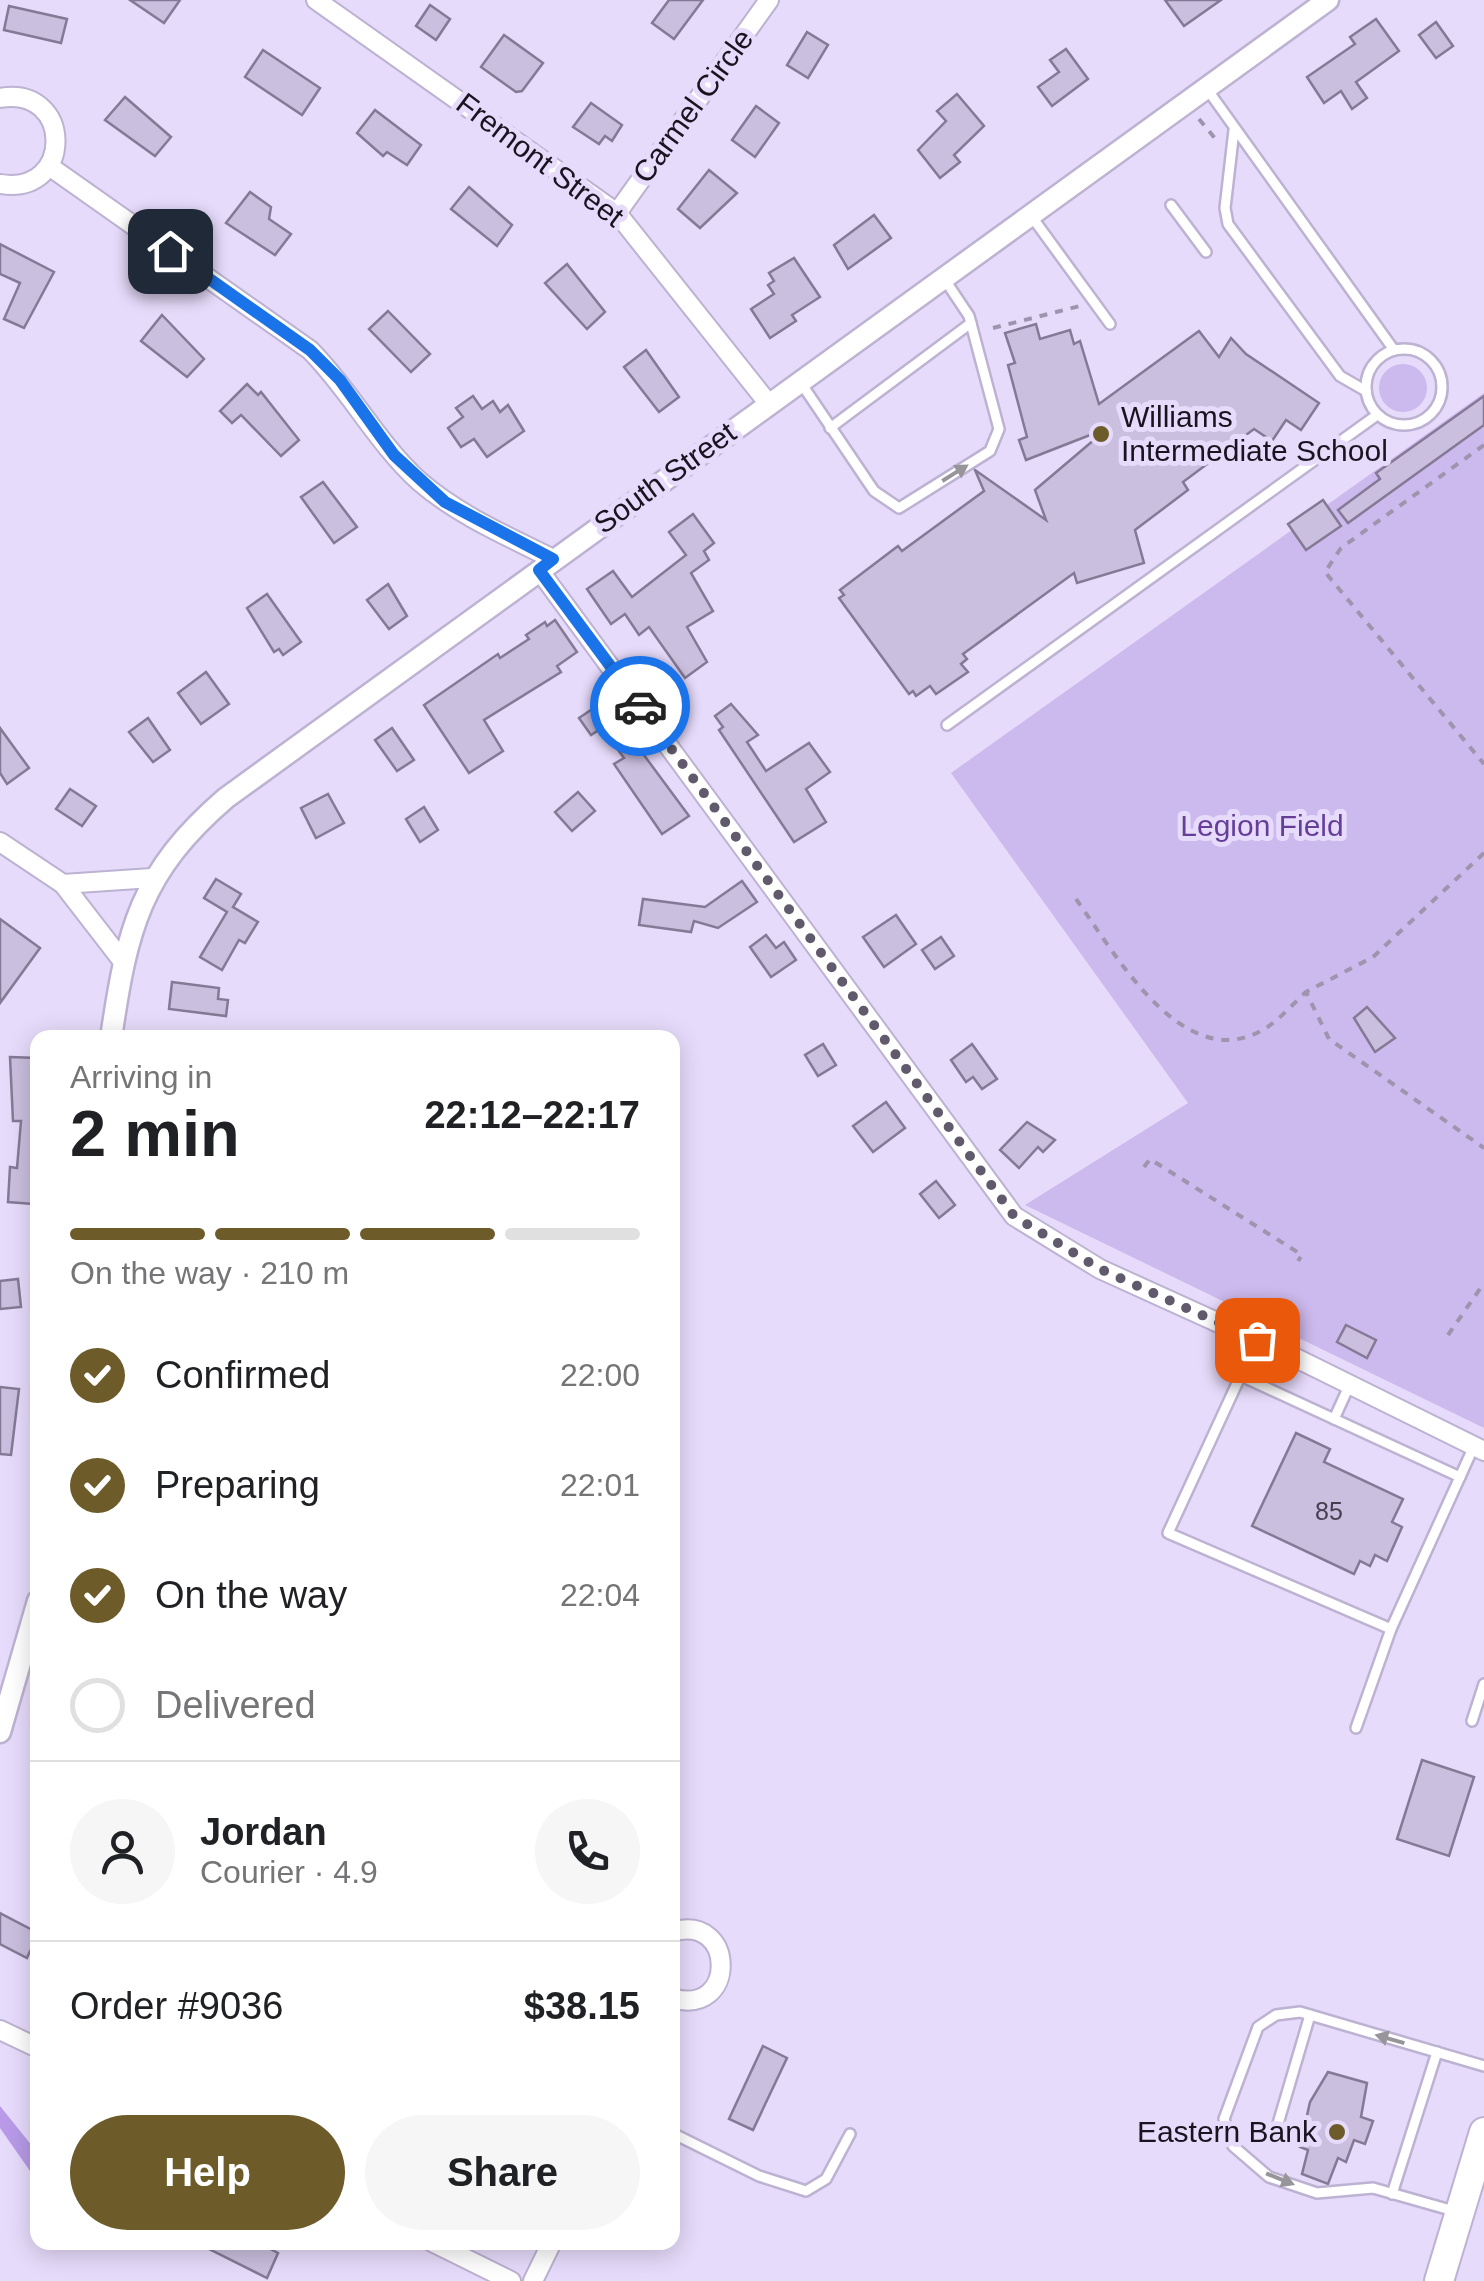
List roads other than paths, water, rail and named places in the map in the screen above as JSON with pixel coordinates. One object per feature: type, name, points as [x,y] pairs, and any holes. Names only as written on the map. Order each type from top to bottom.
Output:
[{"type":"main road","points":[[1440,2281],[1484,2132]]},
{"type":"street","name":"Fremont Street","points":[[316,0],[617,213],[768,403]]},
{"type":"street","name":"Carmel Circle","points":[[617,213],[769,0]]},
{"type":"street","name":"South Street","points":[[112,1030],[124,963],[152,878],[182,839],[226,798],[799,379],[945,280],[1328,0]]},
{"type":"street","points":[[0,98],[22,98],[46,112],[56,139],[49,166],[28,182],[0,184]]},
{"type":"street","points":[[49,166],[310,350],[340,380],[394,455],[445,502],[546,564],[1014,1216],[1100,1269],[1350,1384],[1479,1449]]},
{"type":"street","points":[[0,842],[63,884],[124,963]]},
{"type":"street","points":[[63,884],[152,878]]},
{"type":"street","points":[[0,1732],[30,1629]]},
{"type":"street","points":[[680,1931],[689,1929],[706,1935],[718,1948],[722,1963],[719,1980],[709,1993],[694,2000],[680,1999]]},
{"type":"street","points":[[0,2030],[30,2044]]},
{"type":"street","points":[[448,2250],[511,2281]]},
{"type":"street","points":[[533,2281],[548,2250]]},
{"type":"lane","points":[[1207,89],[1394,350]]},
{"type":"lane","points":[[1233,128],[1225,208],[1228,224],[1340,376],[1366,391],[1376,415],[1399,425],[1411,425],[1432,414],[1442,392],[1442,379],[1429,358],[1406,349],[1394,350],[1373,365],[1366,391]]},
{"type":"lane","points":[[1171,206],[1206,252]]},
{"type":"lane","points":[[1032,217],[1110,324]]},
{"type":"lane","points":[[799,379],[874,490],[898,508],[990,450],[999,429],[970,323],[945,280]]},
{"type":"lane","points":[[830,428],[970,323]]},
{"type":"lane","points":[[947,726],[1376,415]]},
{"type":"lane","points":[[1257,1340],[1168,1533],[1391,1629]]},
{"type":"lane","points":[[1241,1376],[1460,1477]]},
{"type":"lane","points":[[1334,1418],[1350,1384]]},
{"type":"lane","points":[[1356,1728],[1391,1629],[1460,1477],[1479,1449]]},
{"type":"lane","points":[[1472,1721],[1484,1684]]},
{"type":"lane","points":[[1460,2213],[1373,2188],[1317,2193],[1269,2177],[1233,2146],[1224,2119],[1258,2027],[1276,2015],[1310,2015],[1484,2066]]},
{"type":"lane","points":[[1277,2127],[1310,2015]]},
{"type":"lane","points":[[1392,2194],[1437,2052]]},
{"type":"lane","points":[[680,2137],[759,2176],[806,2191],[826,2179],[850,2134]]},
{"type":"place","name":"Williams Intermediate School","points":[[1101,434]]},
{"type":"place","name":"Eastern Bank","points":[[1337,2132]]},
{"type":"park label","name":"Legion Field","points":[[1262,826]]}]
